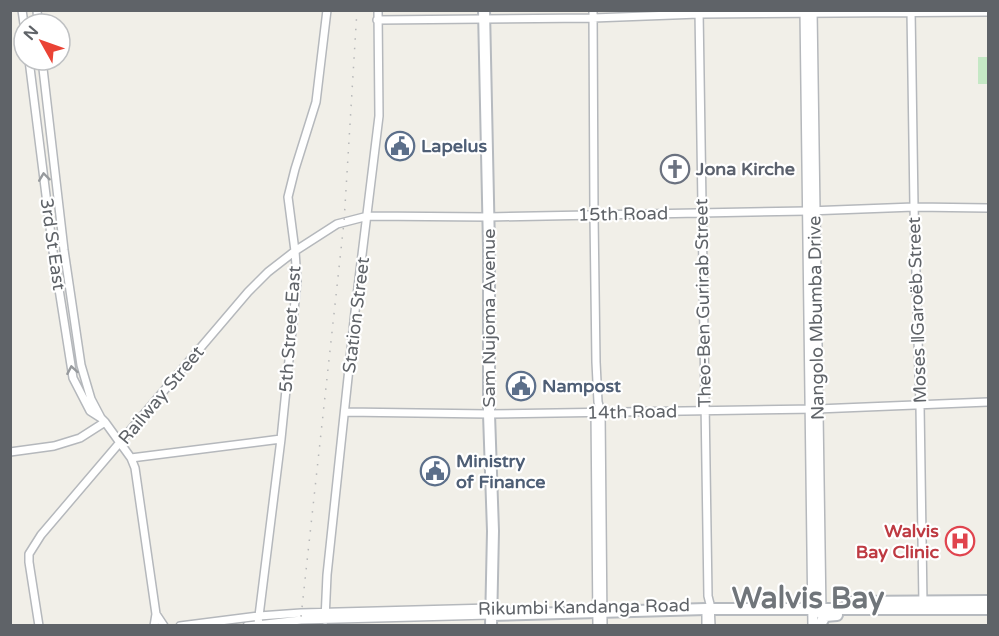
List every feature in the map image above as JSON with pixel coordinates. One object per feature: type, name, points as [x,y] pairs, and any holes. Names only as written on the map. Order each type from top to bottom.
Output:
[{"type":"main road","name":"Sam Nujoma Avenue","points":[[484,15],[489,414],[493,531],[491,616]]},
{"type":"main road","name":"Rikumbi Kandanga Road","points":[[817,606],[860,609],[988,601]]},
{"type":"main road","name":"Rikumbi Kandanga Road","points":[[491,616],[708,605],[923,606],[988,609]]},
{"type":"main road","points":[[819,625],[825,616],[852,614],[860,609]]},
{"type":"street","name":"5th Street East","points":[[259,620],[297,281],[288,196],[316,102],[327,10]]},
{"type":"street","name":"Station Street","points":[[325,616],[327,575],[355,312],[379,116],[378,10]]},
{"type":"street","points":[[377,20],[484,15],[699,12],[988,12]]},
{"type":"street","name":"Theo-Ben Gurirab Street","points":[[699,12],[708,605],[706,626]]},
{"type":"street","name":"Nangolo Mbumba Drive","points":[[809,12],[819,625]]},
{"type":"street","name":"Moses ǁGaroëb Street","points":[[911,12],[923,606]]},
{"type":"street","points":[[593,14],[600,609],[603,626]]},
{"type":"street","name":"3rd St East","points":[[31,72],[72,378],[90,411],[103,420]]},
{"type":"street","name":"3rd St East","points":[[43,72],[64,250],[81,364],[91,399],[103,420],[131,458],[135,468],[156,614],[154,626]]},
{"type":"street","points":[[35,103],[47,102]]},
{"type":"street","name":"15th Road","points":[[368,216],[488,217],[914,207],[988,208]]},
{"type":"street","name":"Railway Street","points":[[39,626],[29,562],[30,554],[41,535],[248,292],[268,272],[295,251],[337,224],[368,216]]},
{"type":"street","name":"14th Road","points":[[345,412],[489,414],[705,411],[988,402]]},
{"type":"street","points":[[10,452],[54,446],[80,438],[103,420]]},
{"type":"street","points":[[131,458],[281,439]]},
{"type":"street","name":"Theo-Ben Gurirab Street","points":[[708,605],[711,626]]},
{"type":"street","points":[[597,626],[600,609]]},
{"type":"street","name":"3rd St East","points":[[156,614],[164,626]]},
{"type":"street","name":"Rikumbi Kandanga Road","points":[[180,626],[259,620],[301,620],[325,616],[388,618],[491,616]]},
{"type":"street","name":"Rikumbi Kandanga Road","points":[[247,626],[259,620]]},
{"type":"green space","points":[[978,57],[988,57],[988,84],[978,84]]},
{"type":"railway","points":[[300,626],[344,222],[357,10]]},
{"type":"place","name":"Lapelus","points":[[400,146]]},
{"type":"place","name":"Jona Kirche","points":[[675,169]]},
{"type":"place","name":"Nampost","points":[[521,386]]},
{"type":"place","name":"Ministry of Finance","points":[[435,471]]},
{"type":"place","name":"Walvis Bay Clinic","points":[[960,541]]},
{"type":"district","name":"Walvis Bay","points":[[808,598]]}]
